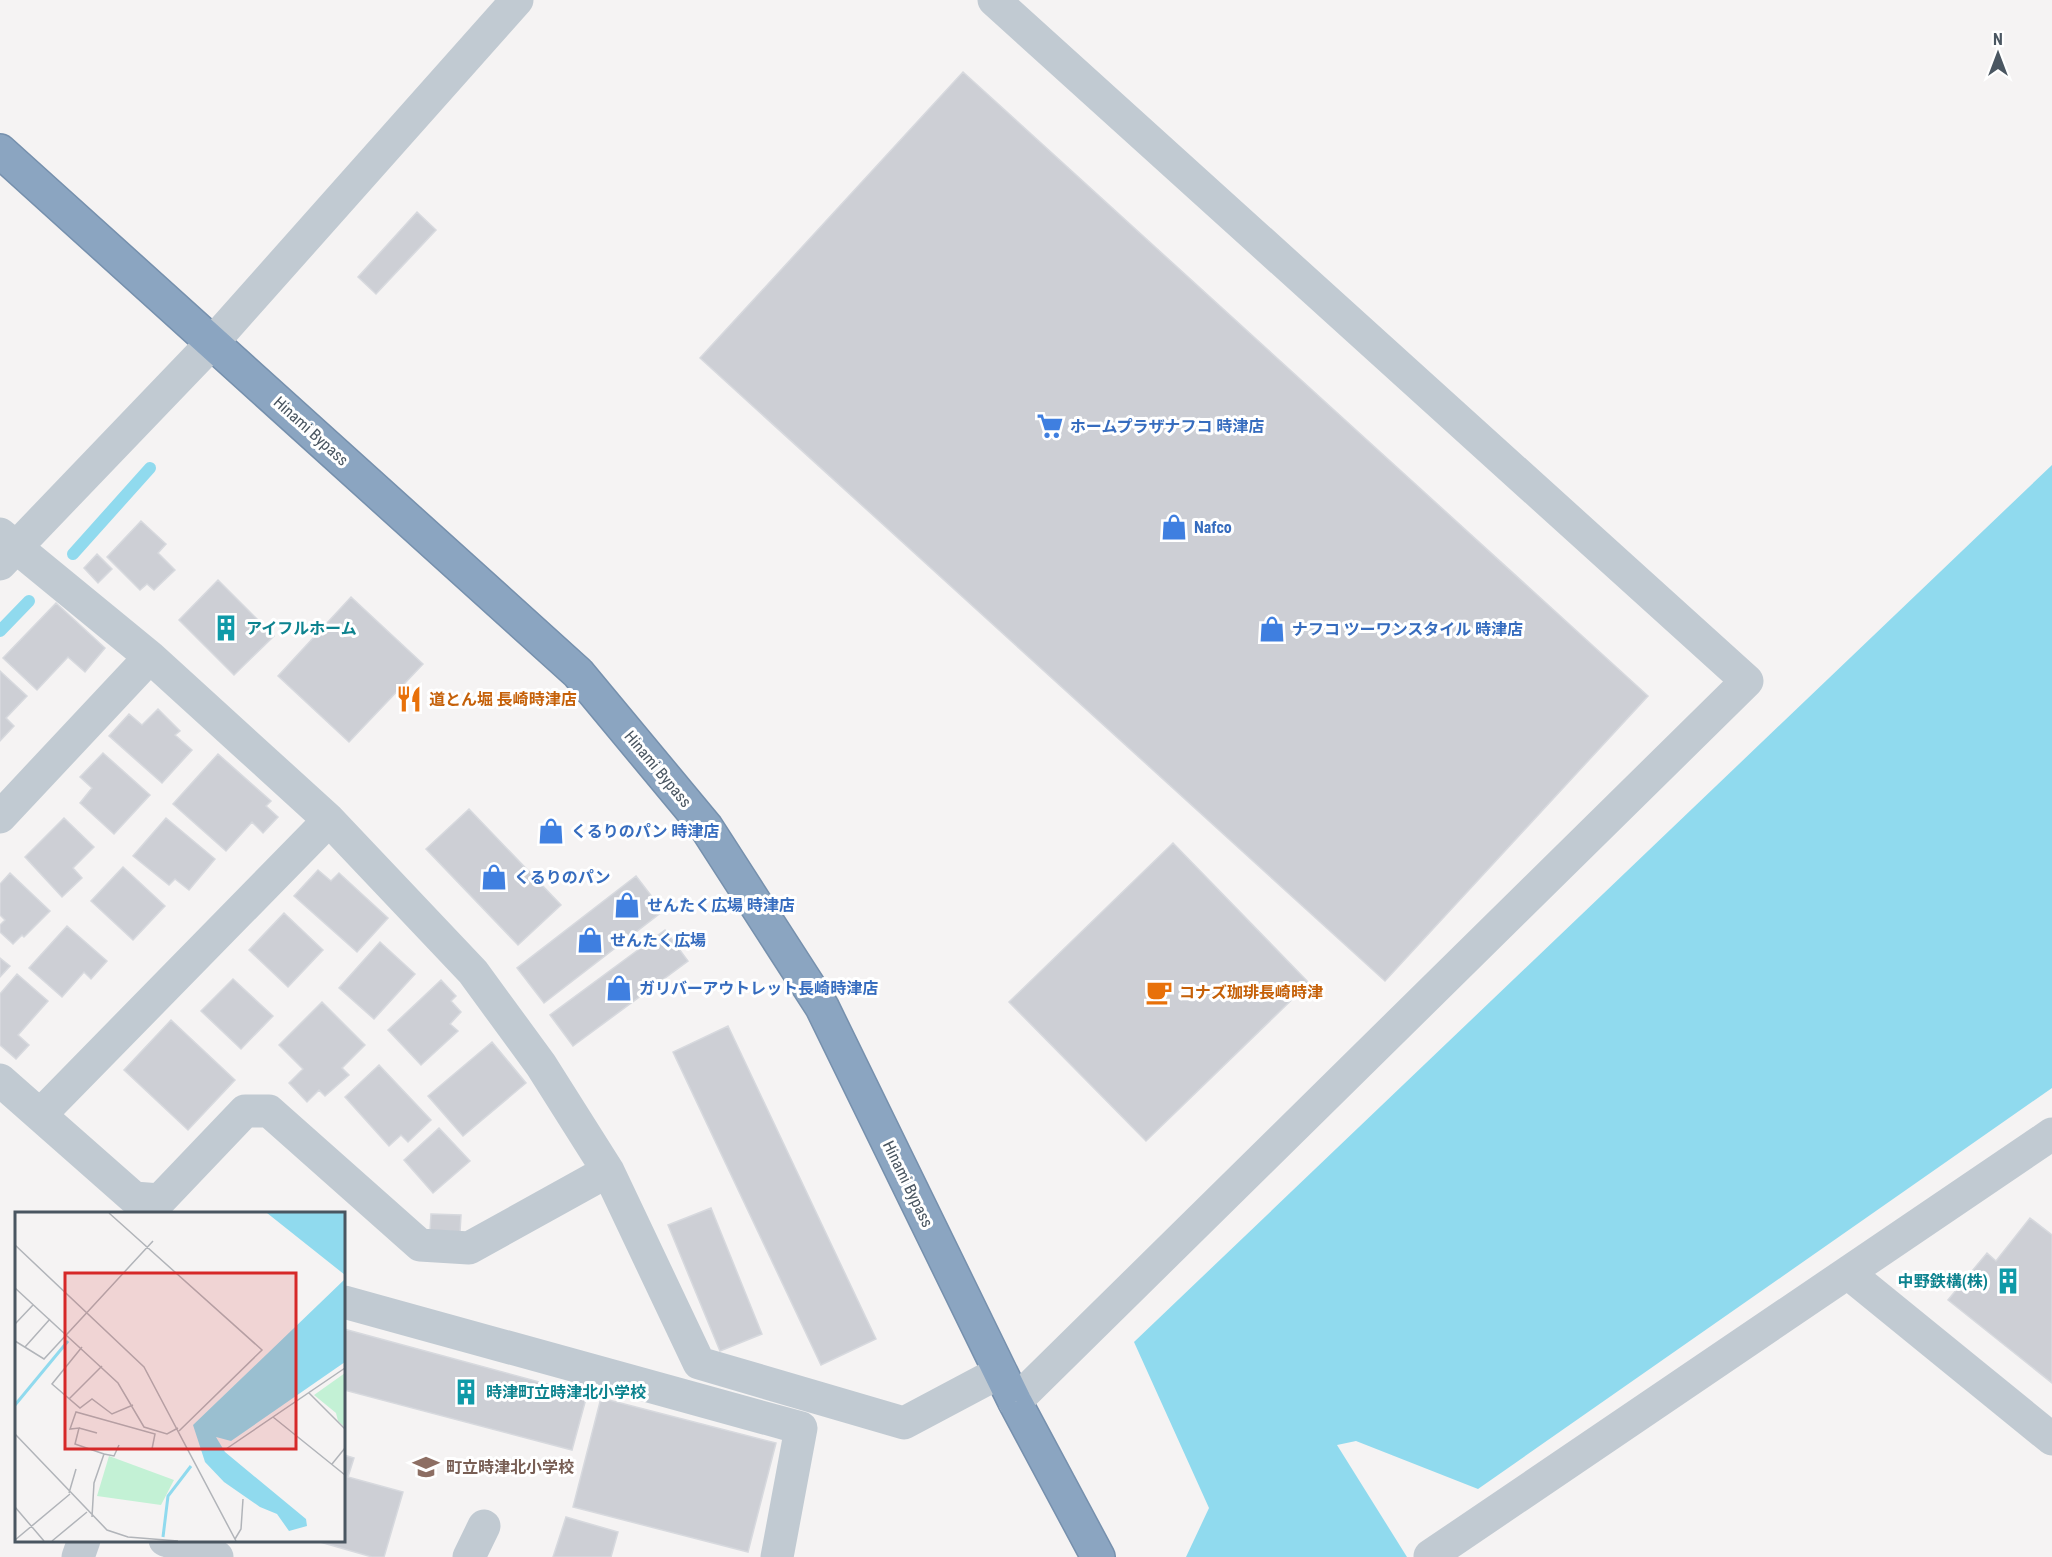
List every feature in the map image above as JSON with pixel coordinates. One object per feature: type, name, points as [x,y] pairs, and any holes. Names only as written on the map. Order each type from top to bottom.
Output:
[{"type":"highway","name":"Hinami Bypass","points":[[0,151],[578,673],[706,827],[822,1007],[1015,1402],[1098,1557]]},
{"type":"street","points":[[517,0],[212,343],[5,549],[150,657],[329,820],[473,972],[541,1065],[608,1171],[699,1363],[904,1422],[1000,1372]]},
{"type":"street","points":[[994,0],[1747,681],[1015,1402]]},
{"type":"street","points":[[0,817],[150,657]]},
{"type":"street","points":[[40,1115],[329,820]]},
{"type":"street","points":[[0,1080],[134,1198],[160,1200],[245,1111],[269,1111],[420,1245],[469,1248],[608,1171]]},
{"type":"street","points":[[1430,1556],[2052,1134]]},
{"type":"street","points":[[1848,1273],[2052,1439]]},
{"type":"street","points":[[345,1302],[801,1428],[777,1557]]},
{"type":"street","points":[[470,1557],[484,1526]]},
{"type":"street","points":[[78,1557],[83,1542]]},
{"type":"street","points":[[171,1542],[217,1557]]},
{"type":"water","points":[[2052,465],[2052,1088],[1478,1489],[1356,1441],[1337,1445],[1407,1557],[1186,1557],[1209,1508],[1134,1342]]},
{"type":"building","name":"Nafco","points":[[963,72],[1648,696],[1385,981],[700,358]]},
{"type":"building","points":[[417,212],[436,230],[376,294],[358,277]]},
{"type":"building","points":[[141,521],[166,544],[158,553],[175,570],[154,590],[147,584],[140,590],[107,557]]},
{"type":"building","points":[[97,554],[112,569],[98,583],[84,568]]},
{"type":"building","name":"アイフルホーム","points":[[218,580],[274,636],[234,675],[179,620]]},
{"type":"building","points":[[351,597],[423,664],[349,742],[278,676]]},
{"type":"building","points":[[56,603],[105,648],[85,672],[68,657],[37,690],[3,658]]},
{"type":"building","points":[[0,671],[27,696],[6,718],[14,726],[0,741]]},
{"type":"building","points":[[158,709],[180,731],[175,735],[192,750],[162,783],[109,736],[129,714],[142,725]]},
{"type":"building","points":[[103,753],[150,795],[114,834],[80,803],[92,788],[80,777]]},
{"type":"building","points":[[218,754],[271,801],[266,806],[278,817],[263,833],[252,822],[226,851],[173,804]]},
{"type":"building","name":"くるりのパン","points":[[469,809],[561,905],[518,945],[426,849]]},
{"type":"building","points":[[64,818],[94,847],[73,868],[82,878],[62,897],[25,857]]},
{"type":"building","points":[[166,818],[215,859],[189,890],[175,879],[169,885],[133,856]]},
{"type":"building","name":"コナズ珈琲長崎時津","points":[[1173,843],[1309,983],[1146,1141],[1009,1002]]},
{"type":"building","points":[[123,867],[165,906],[133,940],[91,901]]},
{"type":"building","points":[[318,870],[331,881],[339,873],[388,918],[357,952],[294,896]]},
{"type":"building","points":[[10,873],[50,911],[24,937],[22,935],[13,944],[0,932],[0,925],[5,920],[0,915],[0,884]]},
{"type":"building","name":"せんたく広場","points":[[636,876],[663,911],[544,1003],[517,968]]},
{"type":"building","points":[[284,913],[323,950],[288,987],[249,950]]},
{"type":"building","points":[[67,926],[107,961],[91,979],[84,972],[62,997],[29,968]]},
{"type":"building","name":"ガリバーアウトレット長崎時津店","points":[[665,930],[688,961],[573,1046],[550,1015]]},
{"type":"building","points":[[380,942],[415,974],[374,1019],[339,988]]},
{"type":"building","points":[[0,958],[10,966],[0,977]]},
{"type":"building","points":[[17,974],[48,1001],[18,1035],[29,1045],[16,1059],[0,1045],[0,994]]},
{"type":"building","points":[[233,979],[273,1016],[241,1049],[201,1011]]},
{"type":"building","points":[[441,980],[456,996],[451,1001],[461,1012],[450,1024],[458,1031],[421,1065],[388,1030]]},
{"type":"building","points":[[322,1002],[365,1045],[342,1068],[349,1075],[325,1096],[319,1090],[307,1102],[289,1083],[303,1069],[279,1045]]},
{"type":"building","points":[[171,1020],[235,1080],[188,1130],[124,1070]]},
{"type":"building","points":[[728,1026],[876,1339],[821,1365],[673,1052]]},
{"type":"building","points":[[492,1042],[526,1083],[463,1136],[428,1096]]},
{"type":"building","points":[[379,1065],[431,1120],[408,1142],[401,1135],[389,1146],[345,1097]]},
{"type":"building","points":[[439,1128],[470,1161],[433,1193],[404,1160]]},
{"type":"building","points":[[711,1208],[762,1334],[720,1351],[668,1225]]},
{"type":"building","points":[[431,1214],[461,1215],[460,1232],[430,1231]]},
{"type":"building","name":"中野鉄構(株)","points":[[2030,1218],[2052,1235],[2052,1383],[1948,1300],[1987,1253],[1996,1261]]},
{"type":"building","name":"時津町立時津北小学校","points":[[345,1329],[587,1395],[572,1450],[345,1390]]},
{"type":"building","points":[[601,1398],[776,1443],[748,1552],[573,1507]]},
{"type":"building","points":[[345,1455],[354,1458],[348,1477],[403,1492],[384,1557],[372,1557],[320,1542],[345,1542]]},
{"type":"building","points":[[566,1517],[618,1532],[611,1557],[553,1557]]},
{"type":"waterway","points":[[73,554],[150,468]]},
{"type":"waterway","points":[[0,631],[29,601]]},
{"type":"place","name":"ホームプラザナフコ 時津店","points":[[1050,426]]},
{"type":"place","name":"Nafco","points":[[1174,527]]},
{"type":"place","name":"アイフルホーム","points":[[226,628]]},
{"type":"place","name":"ナフコ ツーワンスタイル 時津店","points":[[1272,629]]},
{"type":"place","name":"道とん堀 長崎時津店","points":[[409,699]]},
{"type":"place","name":"くるりのパン 時津店","points":[[551,831]]},
{"type":"place","name":"くるりのパン","points":[[494,877]]},
{"type":"place","name":"せんたく広場 時津店","points":[[627,905]]},
{"type":"place","name":"せんたく広場","points":[[590,940]]},
{"type":"place","name":"ガリバーアウトレット長崎時津店","points":[[619,988]]},
{"type":"place","name":"コナズ珈琲長崎時津","points":[[1159,992]]},
{"type":"place","name":"中野鉄構(株)","points":[[2008,1281]]},
{"type":"place","name":"時津町立時津北小学校","points":[[466,1392]]},
{"type":"place","name":"町立時津北小学校","points":[[426,1467]]}]
